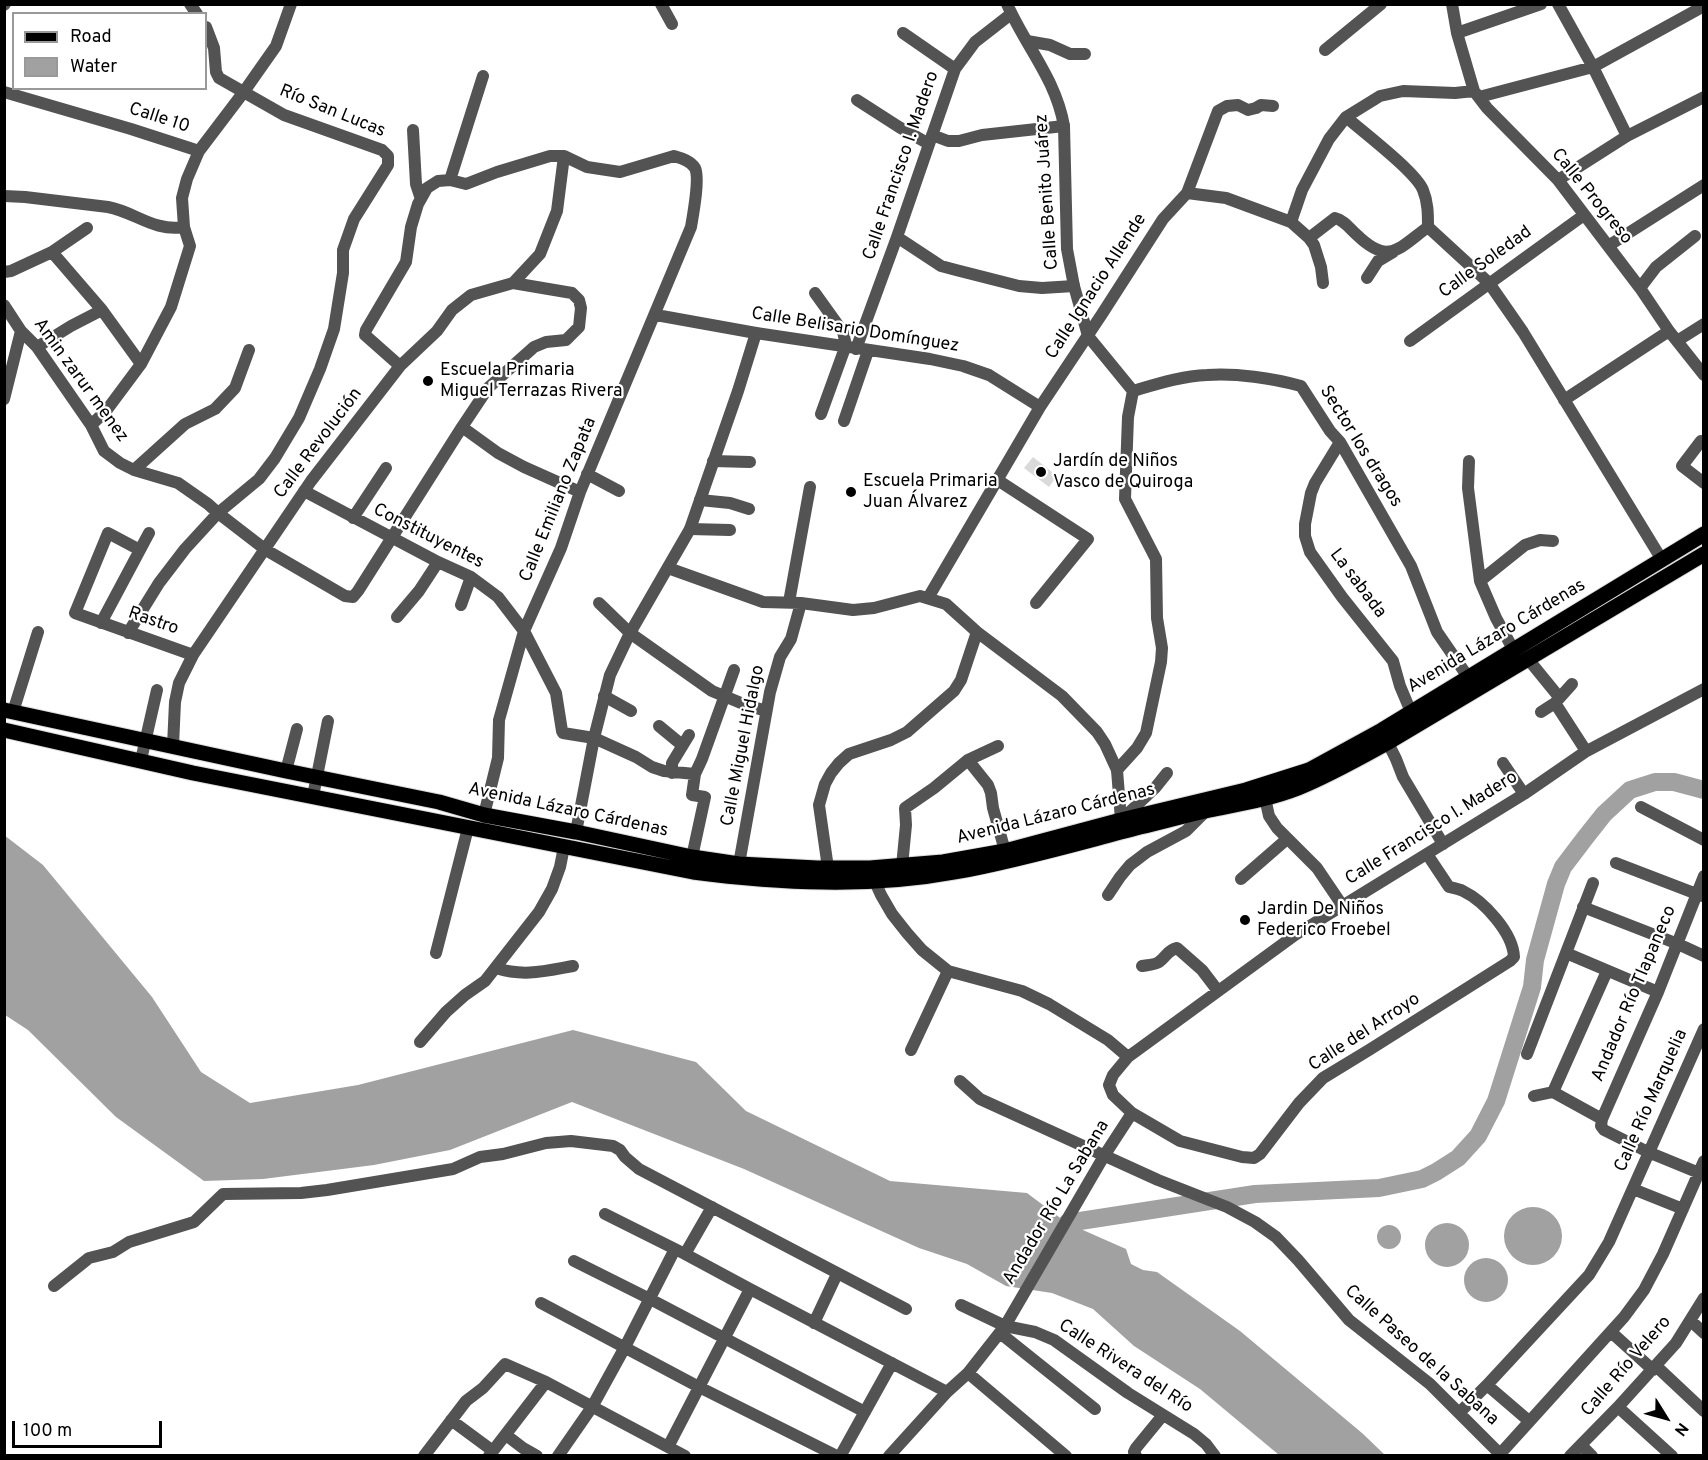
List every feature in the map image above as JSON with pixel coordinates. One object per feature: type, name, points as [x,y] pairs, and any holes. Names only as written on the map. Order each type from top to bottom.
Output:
[{"type":"main road","name":"Avenida Lázaro Cárdenas","points":[[1417,717],[1468,677],[1704,534]]},
{"type":"main road","name":"Avenida Lázaro Cárdenas","points":[[9,711],[438,802],[484,815],[576,831],[692,857],[739,864],[828,868],[872,875],[902,866],[943,862],[1005,851],[1246,790],[1309,770],[1385,736],[1528,659],[1704,554]]},
{"type":"main road","points":[[65,744],[70,724]]},
{"type":"main road","name":"Avenida Lázaro Cárdenas","points":[[4,730],[194,773],[693,872],[795,881],[872,875],[954,873],[1265,798],[1298,788],[1357,759],[1385,736]]},
{"type":"street","points":[[91,425],[106,411],[141,364],[171,307],[190,246],[184,227],[182,198],[187,179],[199,151],[276,46],[291,4]]},
{"type":"street","points":[[661,4],[672,24]]},
{"type":"street","points":[[1325,50],[1381,4]]},
{"type":"street","name":"Calle Progreso","points":[[1452,4],[1457,33],[1477,94],[1558,180],[1704,375]]},
{"type":"street","points":[[1457,33],[1541,4]]},
{"type":"street","points":[[1558,4],[1628,136]]},
{"type":"street","points":[[1291,222],[1302,190],[1329,139],[1346,117],[1380,96],[1403,91],[1477,94],[1593,68],[1704,6]]},
{"type":"street","name":"Calle Benito Juárez","points":[[1009,9],[1038,58],[1061,108],[1064,126],[1067,249],[1074,286],[1088,336],[1133,391]]},
{"type":"street","name":"Calle Francisco I. Madero","points":[[857,348],[955,69],[975,42],[1009,9]]},
{"type":"street","points":[[207,30],[214,48],[216,72],[219,78],[243,93]]},
{"type":"street","points":[[903,33],[955,69]]},
{"type":"street","points":[[1027,41],[1050,45],[1070,54],[1085,54]]},
{"type":"street","points":[[444,180],[483,76]]},
{"type":"street","name":"Calle 10","points":[[4,92],[199,151]]},
{"type":"street","name":"Río San Lucas","points":[[218,513],[260,479],[299,418],[334,329],[343,273],[343,250],[354,219],[388,165],[388,156],[382,150],[284,115],[243,93]]},
{"type":"street","points":[[1558,180],[1628,136],[1704,97]]},
{"type":"street","points":[[857,100],[899,127],[931,140],[959,141],[982,135],[1064,126]]},
{"type":"street","name":"Calle Ignacio Allende","points":[[928,598],[1040,407],[1163,219],[1187,193],[1218,111],[1227,106],[1238,105],[1248,110],[1261,105],[1273,106]]},
{"type":"street","points":[[1346,117],[1413,176],[1423,188],[1428,206],[1428,227],[1489,283],[1524,332],[1662,560]]},
{"type":"street","points":[[413,130],[416,184],[421,199]]},
{"type":"street","points":[[400,366],[365,335],[406,262],[411,227],[427,188],[444,180],[466,184],[550,156],[564,156],[557,211],[540,254],[513,283]]},
{"type":"street","name":"Calle Emiliano Zapata","points":[[484,815],[498,758],[499,720],[524,631],[561,548],[587,474],[692,227],[696,170],[693,165],[682,158],[674,156],[620,172],[587,167],[564,156]]},
{"type":"street","points":[[1608,246],[1704,185]]},
{"type":"street","points":[[1187,193],[1226,198],[1291,222],[1314,245],[1323,283]]},
{"type":"street","points":[[4,196],[121,209],[144,222],[172,229],[184,227]]},
{"type":"street","name":"Calle Soledad","points":[[1410,341],[1584,215]]},
{"type":"street","points":[[1309,238],[1335,218],[1340,219],[1363,241],[1380,252],[1395,251]]},
{"type":"street","points":[[1367,278],[1378,261],[1428,227]]},
{"type":"street","points":[[4,272],[52,252],[87,228]]},
{"type":"street","points":[[1640,288],[1656,267],[1695,236]]},
{"type":"street","points":[[897,237],[941,266],[1019,285],[1042,288],[1074,286]]},
{"type":"street","points":[[52,252],[102,310],[141,364]]},
{"type":"street","name":"Calle Revolución","points":[[173,746],[175,702],[179,683],[193,655],[304,491],[400,366],[437,331],[452,310],[471,295],[513,283],[572,293],[579,300],[581,314],[579,327],[572,336],[566,340],[534,346],[488,388],[462,427]]},
{"type":"street","points":[[815,293],[857,348]]},
{"type":"street","name":"Amin zarur menez","points":[[4,305],[21,331],[37,347],[91,425],[104,451],[120,464],[178,483],[266,550],[345,596],[352,597],[358,591],[391,538]]},
{"type":"street","points":[[37,347],[102,310]]},
{"type":"street","name":"Calle Belisario Domínguez","points":[[656,315],[963,366],[989,375],[1040,407]]},
{"type":"street","points":[[1677,341],[1704,324]]},
{"type":"street","points":[[4,399],[10,354],[21,331]]},
{"type":"street","points":[[1564,400],[1669,331]]},
{"type":"street","points":[[576,831],[594,738],[610,675],[630,633],[690,529],[756,333]]},
{"type":"street","points":[[821,414],[857,348]]},
{"type":"street","points":[[844,422],[857,348]]},
{"type":"street","points":[[134,470],[185,424],[215,409],[236,388],[249,350]]},
{"type":"street","name":"Sector los dragos","points":[[1133,391],[1172,380],[1204,375],[1282,381],[1300,386],[1340,442],[1411,566],[1437,632],[1468,677]]},
{"type":"street","points":[[1117,770],[1137,748],[1146,733],[1160,672],[1162,648],[1157,618],[1156,559],[1125,499],[1128,417],[1133,391]]},
{"type":"street","points":[[391,538],[462,427],[498,453],[580,492]]},
{"type":"street","points":[[1701,441],[1682,466],[1704,483]]},
{"type":"street","name":"La sabada","points":[[1340,442],[1314,483],[1305,524],[1305,536],[1310,552],[1342,597],[1393,661],[1400,686],[1417,717]]},
{"type":"street","points":[[713,461],[750,462]]},
{"type":"street","points":[[1469,461],[1468,488],[1480,581],[1513,650]]},
{"type":"street","points":[[353,518],[386,468]]},
{"type":"street","points":[[587,474],[619,491]]},
{"type":"street","points":[[996,479],[1088,539],[1036,603]]},
{"type":"street","name":"Calle Miguel Hidalgo","points":[[739,864],[766,711],[780,657],[791,639],[810,488]]},
{"type":"street","name":"Constituyentes","points":[[304,491],[391,538],[471,577],[498,597],[524,631],[556,693],[562,731],[566,734],[594,738]]},
{"type":"street","points":[[700,500],[730,503],[749,509]]},
{"type":"street","points":[[128,633],[159,583],[185,549],[218,513]]},
{"type":"street","points":[[690,529],[730,530]]},
{"type":"street","points":[[140,550],[108,533],[75,613],[101,623],[140,550],[149,533]]},
{"type":"street","points":[[1480,581],[1525,545],[1540,540],[1553,541]]},
{"type":"street","points":[[397,618],[419,591],[438,562]]},
{"type":"street","points":[[668,568],[763,602],[795,603],[853,610],[874,608],[920,596],[946,604],[977,632],[1062,696],[1097,732],[1117,770],[1121,820]]},
{"type":"street","points":[[461,605],[471,577]]},
{"type":"street","points":[[599,603],[630,633],[712,692],[766,711]]},
{"type":"street","name":"Rastro","points":[[101,623],[193,655]]},
{"type":"street","points":[[9,711],[38,632]]},
{"type":"street","points":[[828,868],[819,805],[831,773],[849,754],[891,740],[907,732],[954,691],[961,680],[977,632]]},
{"type":"street","points":[[1528,659],[1557,700],[1586,751]]},
{"type":"street","points":[[692,857],[704,797],[692,795],[695,774],[734,670]]},
{"type":"street","points":[[1540,712],[1557,700],[1572,684]]},
{"type":"street","name":"Calle Francisco I. Madero","points":[[1132,1113],[1113,1095],[1109,1085],[1113,1075],[1128,1057],[1294,935],[1524,794],[1586,751],[1704,689]]},
{"type":"street","points":[[141,760],[157,690]]},
{"type":"street","points":[[604,696],[631,711]]},
{"type":"street","points":[[313,796],[328,721]]},
{"type":"street","points":[[659,726],[685,740],[672,763],[672,773]]},
{"type":"street","points":[[286,771],[297,729]]},
{"type":"street","points":[[1385,736],[1402,777],[1443,844]]},
{"type":"street","points":[[594,738],[652,767],[672,773],[695,774]]},
{"type":"street","points":[[902,866],[905,808],[929,792],[968,760],[999,746]]},
{"type":"street","points":[[968,760],[988,785],[1005,851]]},
{"type":"street","points":[[1503,763],[1524,794]]},
{"type":"street","points":[[1121,820],[1155,788],[1167,773]]},
{"type":"street","points":[[1265,798],[1269,816],[1287,839],[1317,868],[1342,905]]},
{"type":"street","points":[[1641,807],[1704,840]]},
{"type":"street","points":[[1108,895],[1130,865],[1147,852],[1186,831],[1206,811]]},
{"type":"street","points":[[436,953],[468,828]]},
{"type":"street","points":[[1241,879],[1287,839]]},
{"type":"street","points":[[420,1042],[446,1012],[485,981],[539,912],[552,889],[564,847]]},
{"type":"street","name":"Calle del Arroyo","points":[[1132,1113],[1180,1141],[1254,1158],[1260,1154],[1299,1103],[1323,1077],[1510,961],[1514,957],[1514,951],[1498,921],[1471,896],[1449,887],[1427,854]]},
{"type":"street","points":[[1616,863],[1700,895]]},
{"type":"street","points":[[872,875],[892,914],[907,933],[922,950],[948,971],[1022,991],[1049,1004],[1108,1040],[1128,1057]]},
{"type":"street","name":"Andador Río Tlapaneco","points":[[1602,1123],[1700,895],[1704,876]]},
{"type":"street","points":[[1527,1054],[1593,883]]},
{"type":"street","points":[[1583,907],[1704,956]]},
{"type":"street","points":[[1142,966],[1155,964],[1177,948],[1202,970],[1218,991]]},
{"type":"street","points":[[1566,953],[1658,992]]},
{"type":"street","points":[[496,968],[523,974],[573,966]]},
{"type":"street","points":[[1553,1092],[1607,970]]},
{"type":"street","points":[[911,1050],[948,971]]},
{"type":"street","name":"Calle Río Marquelia","points":[[1460,1412],[1589,1275],[1609,1242],[1648,1152],[1701,1044],[1704,1029]]},
{"type":"street","name":"Calle Paseo de la Sabana","points":[[960,1081],[980,1100],[1158,1180],[1227,1207],[1255,1222],[1276,1237],[1349,1320],[1430,1384],[1501,1454]]},
{"type":"street","points":[[1534,1096],[1553,1092],[1602,1123],[1604,1130],[1648,1152],[1701,1174]]},
{"type":"street","name":"Andador Río La Sabana","points":[[889,1455],[947,1392],[968,1373],[1003,1329],[1104,1156],[1132,1113]]},
{"type":"street","points":[[54,1286],[89,1258],[113,1252],[129,1242],[194,1222],[223,1194],[301,1193],[327,1190],[453,1169],[480,1157],[503,1154],[546,1143],[571,1141],[613,1146],[639,1169],[906,1309]]},
{"type":"street","points":[[1501,1454],[1528,1421],[1611,1332],[1644,1290],[1701,1174],[1704,1161]]},
{"type":"street","points":[[1633,1189],[1683,1209]]},
{"type":"street","points":[[558,1455],[592,1407],[650,1299],[680,1251],[712,1207]]},
{"type":"street","points":[[605,1214],[680,1251],[947,1392]]},
{"type":"street","points":[[574,1261],[865,1412]]},
{"type":"street","points":[[814,1323],[837,1274]]},
{"type":"street","points":[[424,1455],[466,1401],[483,1388],[505,1364],[546,1382],[675,1452],[699,1387],[750,1289]]},
{"type":"street","name":"Calle Río Velero","points":[[1570,1455],[1655,1368],[1676,1343],[1704,1298]]},
{"type":"street","points":[[541,1303],[699,1387],[838,1455],[842,1453],[892,1363]]},
{"type":"street","points":[[961,1305],[1003,1329],[1095,1409]]},
{"type":"street","points":[[1691,1321],[1704,1333]]},
{"type":"street","name":"Calle Rivera del Río","points":[[1003,1329],[1035,1332],[1054,1340],[1128,1393],[1194,1434],[1215,1455]]},
{"type":"street","points":[[1611,1332],[1704,1411]]},
{"type":"street","points":[[968,1373],[1066,1455]]},
{"type":"street","points":[[450,1420],[491,1453],[546,1382]]},
{"type":"street","points":[[1487,1385],[1528,1421]]},
{"type":"street","points":[[1618,1407],[1672,1455]]},
{"type":"street","points":[[1136,1455],[1134,1452],[1136,1448],[1164,1415]]},
{"type":"street","points":[[506,1435],[537,1455]]},
{"type":"street","points":[[1581,1445],[1592,1455]]},
{"type":"shaded area","points":[[1033,457],[1057,476],[1049,487],[1024,468]]},
{"type":"water","points":[[4,835],[43,865],[152,997],[201,1072],[250,1103],[358,1085],[573,1030],[696,1062],[746,1111],[890,1181],[1027,1193],[1067,1223],[1126,1249],[1131,1264],[1143,1270],[1157,1272],[1240,1331],[1385,1455],[1279,1455],[1200,1389],[1134,1346],[1093,1309],[1052,1293],[1006,1286],[967,1264],[919,1248],[744,1169],[572,1102],[450,1150],[374,1165],[263,1179],[204,1181],[116,1117],[28,1030],[5,1015]]},
{"type":"water","points":[[1533,1207],[1544,1209],[1557,1220],[1562,1236],[1560,1247],[1549,1260],[1533,1265],[1522,1263],[1509,1252],[1504,1236],[1506,1225],[1517,1212]]},
{"type":"water","points":[[1447,1223],[1463,1229],[1469,1245],[1463,1261],[1447,1267],[1431,1261],[1425,1245],[1431,1229]]},
{"type":"water","points":[[1389,1225],[1398,1228],[1401,1237],[1398,1246],[1389,1249],[1380,1246],[1377,1237],[1380,1228]]},
{"type":"water","points":[[1486,1258],[1501,1265],[1508,1280],[1501,1295],[1486,1302],[1471,1295],[1464,1280],[1471,1265]]},
{"type":"waterway","points":[[1067,1223],[1255,1194],[1379,1188],[1422,1179],[1458,1158],[1478,1136],[1496,1101],[1532,987],[1535,960],[1556,884],[1563,867],[1604,814],[1630,790],[1655,782],[1674,782],[1704,790]]},
{"type":"place","name":"Escuela Primaria Miguel Terrazas Rivera","points":[[428,381]]},
{"type":"place","name":"Jardín de Niños Vasco de Quiroga","points":[[1041,472]]},
{"type":"place","name":"Escuela Primaria Juan Álvarez","points":[[851,492]]},
{"type":"place","name":"Jardin De Niños Federico Froebel","points":[[1245,920]]}]
